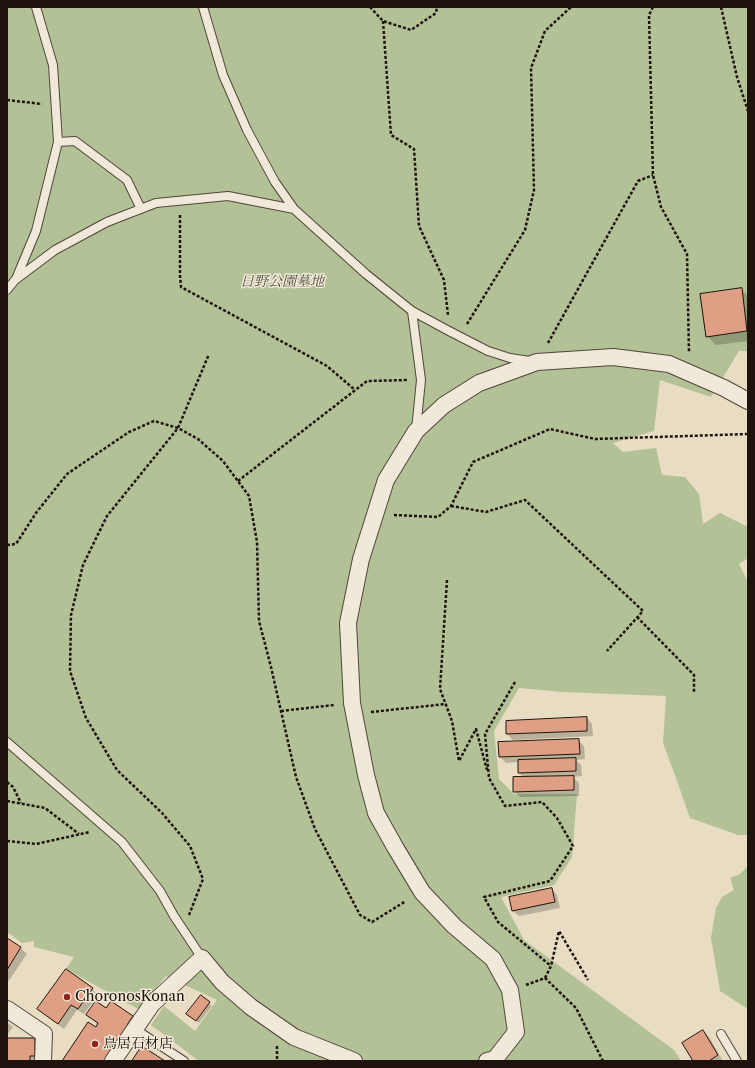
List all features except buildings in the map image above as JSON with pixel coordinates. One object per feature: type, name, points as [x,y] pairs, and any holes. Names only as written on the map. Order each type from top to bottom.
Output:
[{"type":"street","points":[[487,1061],[495,1059],[516,1032],[510,990],[493,959],[454,926],[422,892],[376,813],[366,775],[353,708],[348,623],[361,559],[386,480],[416,430],[444,405],[479,383],[537,362],[612,357],[669,364],[724,388],[748,402]]},
{"type":"street","points":[[113,1061],[152,1004],[202,958],[222,982],[251,1007],[294,1037],[354,1061]]},
{"type":"street","points":[[7,1009],[44,1034],[43,1061]]},
{"type":"lane","points":[[15,280],[36,231],[58,142],[53,65],[36,7]]},
{"type":"lane","points":[[203,7],[223,75],[247,130],[275,182],[294,209],[366,274],[412,311],[488,351],[510,358],[537,362]]},
{"type":"lane","points":[[58,142],[75,141],[127,180],[141,209]]},
{"type":"lane","points":[[7,290],[15,280],[55,250],[108,222],[156,204],[228,196],[294,209]]},
{"type":"lane","points":[[412,311],[421,380],[416,430]]},
{"type":"lane","points":[[7,742],[122,842],[160,891],[183,930],[202,958]]},
{"type":"lane","points":[[135,1029],[184,1061]]},
{"type":"lane","points":[[721,1034],[737,1061]]},
{"type":"path","points":[[370,7],[383,21],[410,30],[436,13],[437,7]]},
{"type":"path","points":[[460,337],[525,230],[534,190],[531,68],[545,31],[571,7]]},
{"type":"path","points":[[653,7],[649,15],[653,175],[661,208],[687,254],[689,373]]},
{"type":"path","points":[[721,7],[737,77],[748,111]]},
{"type":"path","points":[[383,21],[391,135],[414,149],[419,226],[444,280],[449,331]]},
{"type":"path","points":[[7,100],[56,106]]},
{"type":"path","points":[[537,362],[638,181],[653,175]]},
{"type":"path","points":[[180,201],[181,287],[327,366],[355,390]]},
{"type":"path","points":[[183,930],[204,879],[190,846],[162,813],[117,770],[86,718],[70,671],[71,615],[83,565],[107,516],[178,428],[209,354]]},
{"type":"path","points":[[238,481],[367,381],[421,380]]},
{"type":"path","points":[[7,545],[16,544],[36,513],[67,474],[129,432],[154,421],[178,428],[198,439],[222,461],[249,496],[257,542],[259,621],[296,777],[315,829],[360,915],[372,922],[422,892]]},
{"type":"path","points":[[375,515],[438,517],[451,506],[473,462],[550,429],[595,439],[748,434]]},
{"type":"path","points":[[451,506],[486,512],[525,500],[643,611],[607,651]]},
{"type":"path","points":[[447,580],[440,689],[452,721],[459,761],[476,730],[489,778],[504,806],[542,802],[557,818],[573,846],[550,881],[484,897],[498,922],[551,966]]},
{"type":"path","points":[[637,617],[694,675],[694,693]]},
{"type":"path","points":[[489,778],[485,734],[515,682]]},
{"type":"path","points":[[281,710],[446,704]]},
{"type":"path","points":[[7,782],[13,787],[21,804]]},
{"type":"path","points":[[7,801],[45,808],[79,834]]},
{"type":"path","points":[[7,841],[36,844],[106,828]]},
{"type":"path","points":[[510,990],[545,978],[551,966],[560,931],[588,980]]},
{"type":"path","points":[[545,978],[576,1008],[603,1061]]},
{"type":"green space","name":"日野公園墓地","points":[[7,7],[748,7],[748,351],[739,351],[711,397],[660,380],[654,431],[613,443],[623,452],[656,448],[662,475],[685,477],[699,494],[703,524],[720,513],[748,527],[748,558],[739,564],[748,582],[748,835],[738,835],[690,818],[663,743],[666,696],[563,692],[519,688],[494,731],[499,779],[514,794],[577,794],[572,857],[554,885],[501,897],[524,940],[674,1050],[681,1061],[199,1061],[151,1025],[164,1006],[195,1031],[217,1000],[166,976],[138,1009],[66,969],[74,957],[34,947],[34,941],[22,943],[7,932]]},
{"type":"green space","points":[[748,866],[748,1009],[720,991],[711,938],[716,908],[722,897],[734,890],[730,878],[740,874]]},
{"type":"place","name":"ChoronosKonan","points":[[67,997]]},
{"type":"place","name":"鳥居石材店","points":[[95,1044]]}]
